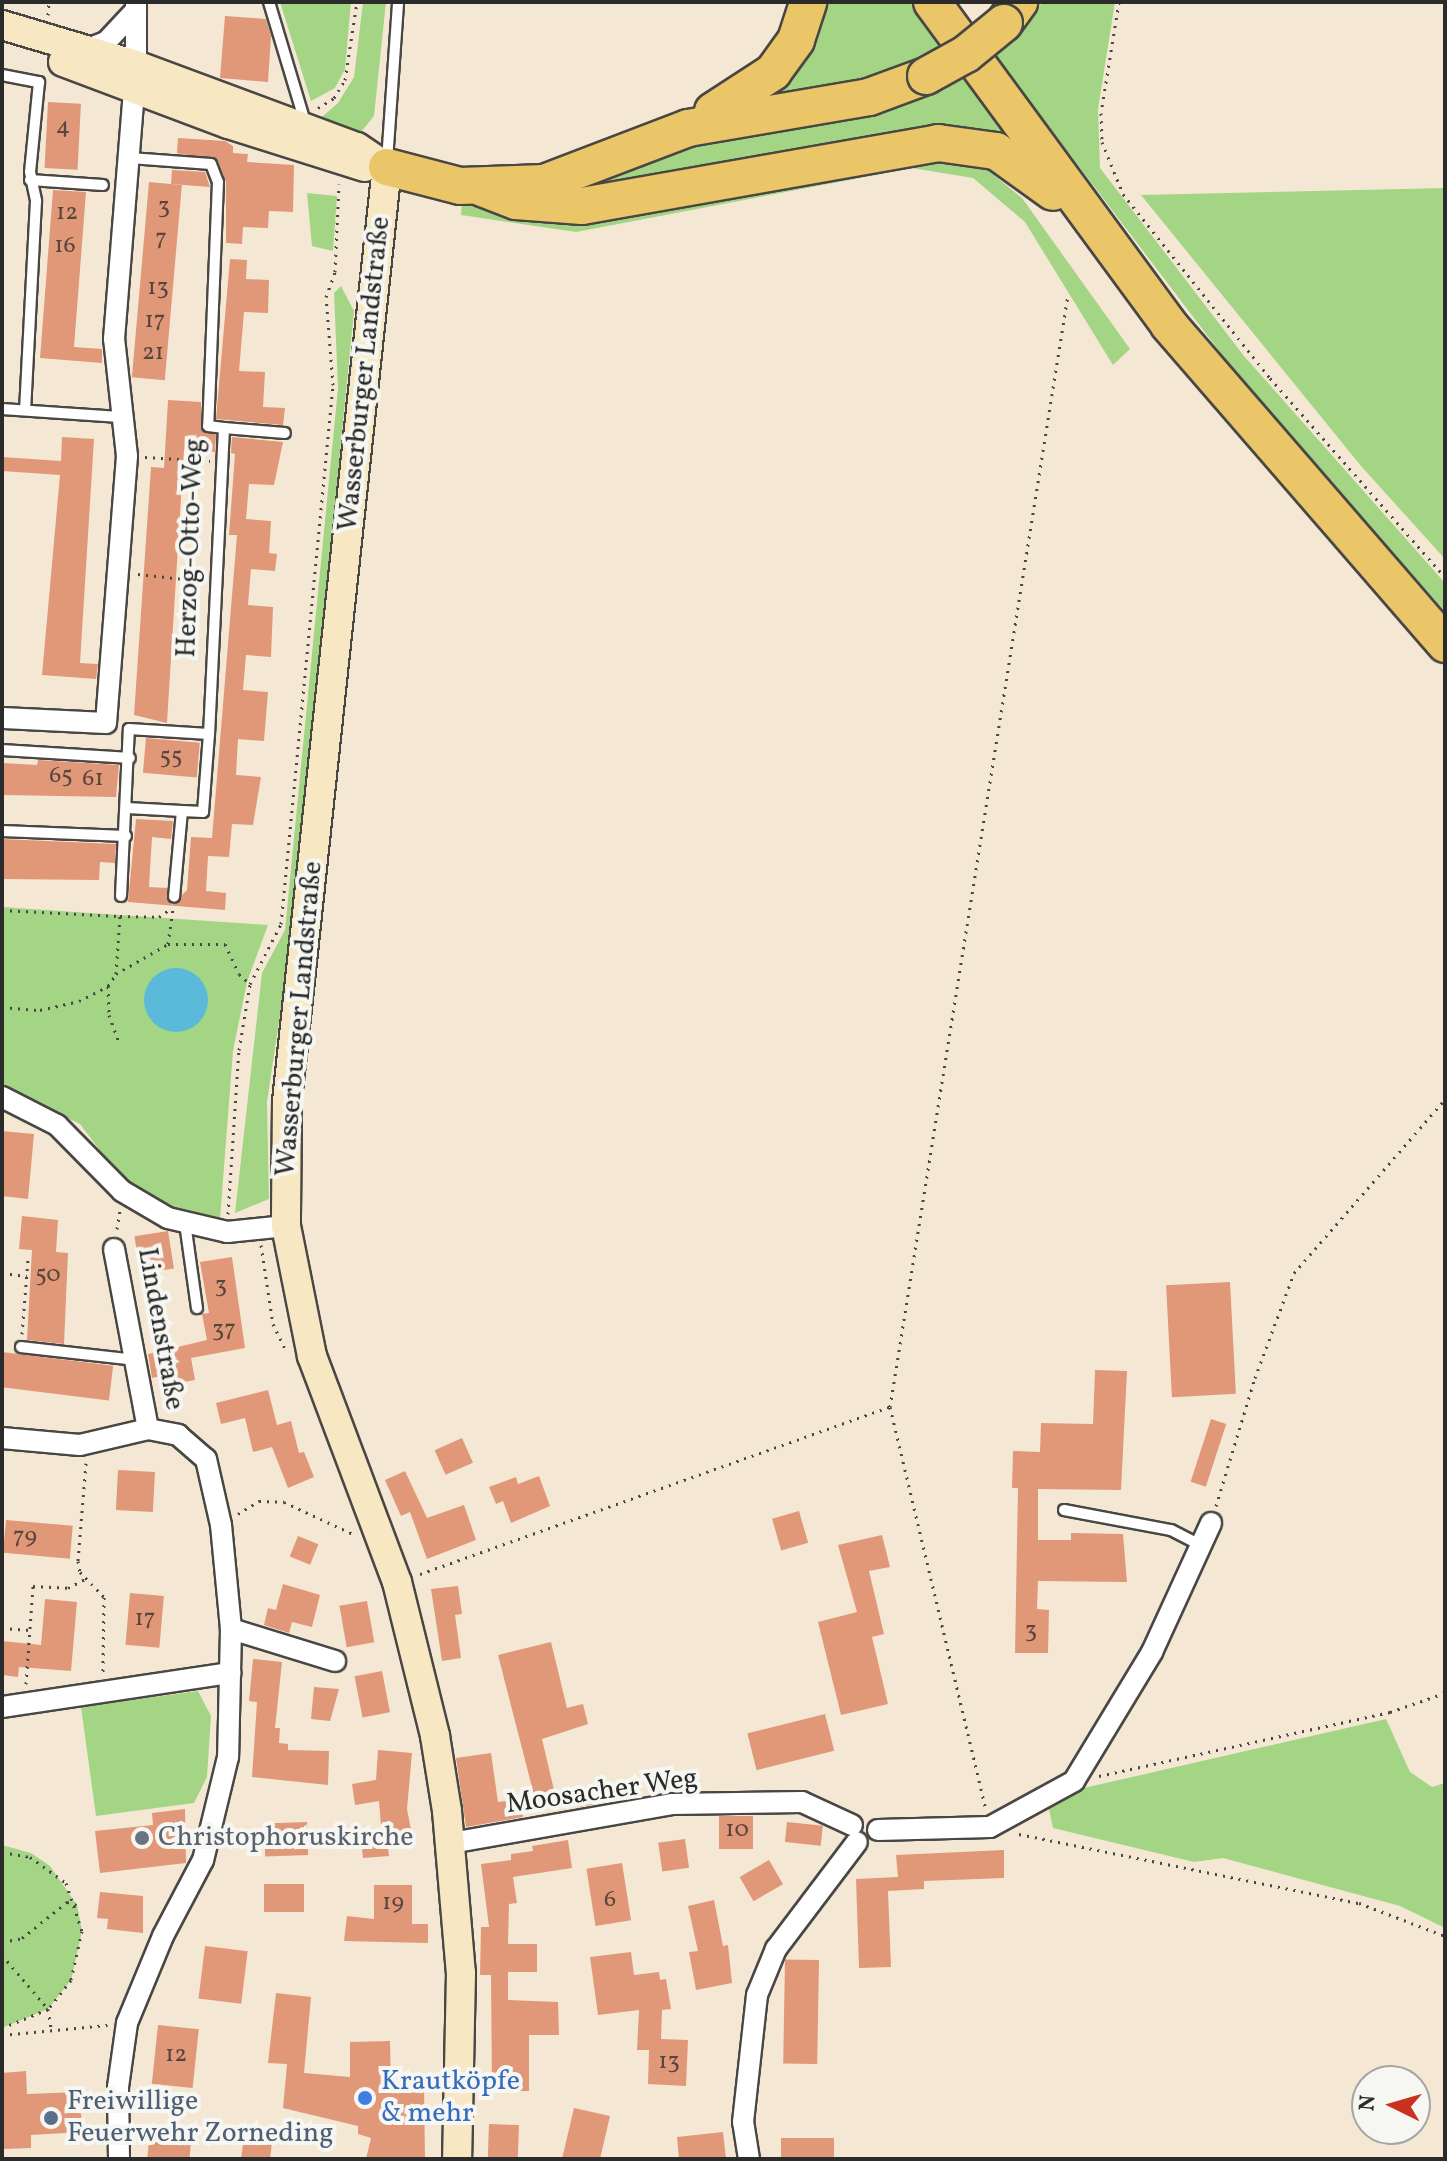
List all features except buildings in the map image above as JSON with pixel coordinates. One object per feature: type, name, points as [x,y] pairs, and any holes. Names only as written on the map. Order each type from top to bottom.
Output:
[{"type":"highway","points":[[482,188],[572,176],[688,128],[773,72],[796,40],[808,2]]},
{"type":"highway","points":[[932,2],[1099,234],[1246,420],[1445,644]]},
{"type":"highway","points":[[688,128],[869,97],[926,76],[966,54],[1012,12]]},
{"type":"highway","points":[[387,167],[416,178],[482,188],[516,201],[582,206],[912,146],[960,143],[996,151],[1020,165],[1099,234]]},
{"type":"street","points":[[85,50],[117,34],[136,6]]},
{"type":"street","points":[[2,718],[106,723],[121,573],[127,456],[120,417],[114,339],[132,129],[136,6]]},
{"type":"street","points":[[2,25],[46,31],[135,76],[171,101],[231,113],[357,147],[387,167]]},
{"type":"street","points":[[2,41],[135,76],[231,113]]},
{"type":"street","points":[[132,129],[171,101]]},
{"type":"street","name":"Wasserburger Landstraße","points":[[387,167],[287,1101],[286,1226],[312,1356],[397,1582],[430,1711],[451,1843],[461,1973],[457,2159]]},
{"type":"street","points":[[2,1097],[57,1125],[122,1191],[185,1223],[227,1232],[286,1226]]},
{"type":"street","name":"Lindenstraße","points":[[114,1249],[148,1429]]},
{"type":"street","name":"Lindenstraße","points":[[2,1438],[87,1445],[148,1429],[178,1435],[206,1459],[221,1525],[231,1629],[228,1757],[203,1860],[163,1936],[127,2023],[118,2087],[119,2159]]},
{"type":"street","points":[[749,2159],[743,2122],[757,1995],[776,1949],[855,1834],[870,1843],[878,1830],[990,1827],[1014,1810],[1074,1781],[1152,1652],[1211,1523]]},
{"type":"street","points":[[231,1629],[335,1661]]},
{"type":"street","points":[[2,1707],[230,1673]]},
{"type":"street","name":"Moosacher Weg","points":[[451,1843],[672,1804],[802,1802],[855,1834]]},
{"type":"lane","points":[[269,2],[303,116]]},
{"type":"lane","name":"Wasserburger Landstraße","points":[[387,167],[398,2]]},
{"type":"lane","points":[[2,75],[39,82],[30,180],[36,201],[25,410]]},
{"type":"lane","name":"Herzog-Otto-Weg","points":[[130,158],[211,164],[218,182],[208,426],[224,428],[213,582],[209,734],[203,812],[182,811]]},
{"type":"lane","points":[[30,180],[103,185]]},
{"type":"lane","points":[[2,409],[120,417]]},
{"type":"lane","points":[[224,428],[285,433]]},
{"type":"lane","points":[[106,723],[129,729],[209,734]]},
{"type":"lane","points":[[121,896],[129,729]]},
{"type":"lane","points":[[2,750],[130,758]]},
{"type":"lane","points":[[127,808],[182,811],[174,897]]},
{"type":"lane","points":[[2,831],[126,836]]},
{"type":"lane","points":[[185,1223],[197,1308]]},
{"type":"lane","points":[[21,1347],[135,1360]]},
{"type":"lane","points":[[1064,1510],[1171,1530],[1201,1545]]},
{"type":"path","points":[[46,31],[49,2]]},
{"type":"path","points":[[303,116],[331,100],[345,80],[357,2]]},
{"type":"path","points":[[1119,2],[1101,113],[1102,142],[1123,194],[1270,378],[1445,577]]},
{"type":"path","points":[[227,1232],[239,1050],[250,984],[281,924],[333,385],[326,297],[338,241],[342,193],[336,179]]},
{"type":"path","points":[[1068,294],[890,1407],[990,1827],[1359,1903],[1445,1936]]},
{"type":"path","points":[[127,456],[222,462]]},
{"type":"path","points":[[121,573],[213,582]]},
{"type":"path","points":[[2,910],[159,917],[173,906],[168,944]]},
{"type":"path","points":[[116,974],[120,916]]},
{"type":"path","points":[[2,1007],[40,1010],[79,1001],[108,986],[116,974],[168,944],[225,944],[239,974],[250,984]]},
{"type":"path","points":[[108,986],[109,1015],[119,1043]]},
{"type":"path","points":[[1211,1523],[1255,1378],[1294,1273],[1445,1099]]},
{"type":"path","name":"Lindenstraße","points":[[114,1249],[122,1191]]},
{"type":"path","points":[[253,1231],[262,1246],[273,1324],[291,1356]]},
{"type":"path","points":[[21,1347],[28,1260]]},
{"type":"path","points":[[2,1273],[27,1276]]},
{"type":"path","points":[[397,1582],[890,1407]]},
{"type":"path","points":[[87,1445],[78,1561],[85,1579],[104,1597],[102,1692]]},
{"type":"path","points":[[221,1525],[259,1501],[284,1502],[366,1540],[380,1534]]},
{"type":"path","points":[[24,1704],[33,1586],[68,1588],[85,1579]]},
{"type":"path","points":[[2,1628],[30,1630]]},
{"type":"path","points":[[1074,1781],[1390,1712],[1445,1693]]},
{"type":"path","points":[[2,1852],[30,1857],[66,1883],[77,1905],[80,1955],[71,1980],[48,2009],[2,2028]]},
{"type":"path","points":[[2,1942],[22,1938],[67,1902],[77,1905]]},
{"type":"path","points":[[2,1955],[48,2009],[51,2030]]},
{"type":"path","points":[[2,2035],[127,2023]]},
{"type":"green space","points":[[280,2],[351,2],[345,69],[335,88],[311,101]]},
{"type":"green space","points":[[363,2],[386,2],[374,116],[361,132],[339,133],[316,122],[338,103],[354,77]]},
{"type":"green space","points":[[816,2],[914,2],[943,48],[912,69],[757,105]]},
{"type":"green space","points":[[1043,2],[1115,2],[1098,109],[1100,168],[1244,356],[1445,583],[1445,611],[1267,414],[995,56]]},
{"type":"green space","points":[[969,72],[1029,156],[995,136],[963,127],[925,129],[559,193],[657,154]]},
{"type":"green space","points":[[927,148],[975,160],[1022,198],[1130,349],[1113,365],[1025,222],[973,178],[912,168],[576,232],[461,215],[462,200],[540,214]]},
{"type":"green space","points":[[1445,188],[1445,559],[1361,466],[1141,195]]},
{"type":"green space","points":[[307,193],[337,196],[333,251],[312,246]]},
{"type":"green space","points":[[341,286],[354,311],[293,927],[267,1102],[269,1199],[235,1213],[262,973],[285,930],[338,388],[334,293]]},
{"type":"green space","points":[[2,907],[268,925],[247,982],[233,1051],[220,1219],[176,1208],[123,1181],[80,1124],[2,1087]]},
{"type":"green space","points":[[198,1691],[211,1716],[207,1777],[194,1803],[96,1816],[81,1707]]},
{"type":"green space","points":[[1386,1719],[1410,1772],[1432,1787],[1445,1783],[1445,1928],[1400,1906],[1223,1858],[1194,1862],[1053,1828],[1048,1805],[1075,1790]]},
{"type":"green space","points":[[2,1845],[31,1853],[50,1866],[77,1905],[82,1931],[71,1980],[48,2009],[2,2028]]},
{"type":"water","points":[[170,968],[182,968],[199,977],[206,988],[206,1012],[199,1023],[182,1032],[170,1032],[158,1027],[149,1018],[144,1006],[144,994],[149,982],[158,973]]},
{"type":"place","name":"Christophoruskirche","points":[[142,1838]]},
{"type":"place","name":"Krautköpfe & mehr","points":[[365,2098]]},
{"type":"place","name":"Freiwillige Feuerwehr Zorneding","points":[[51,2118]]}]
